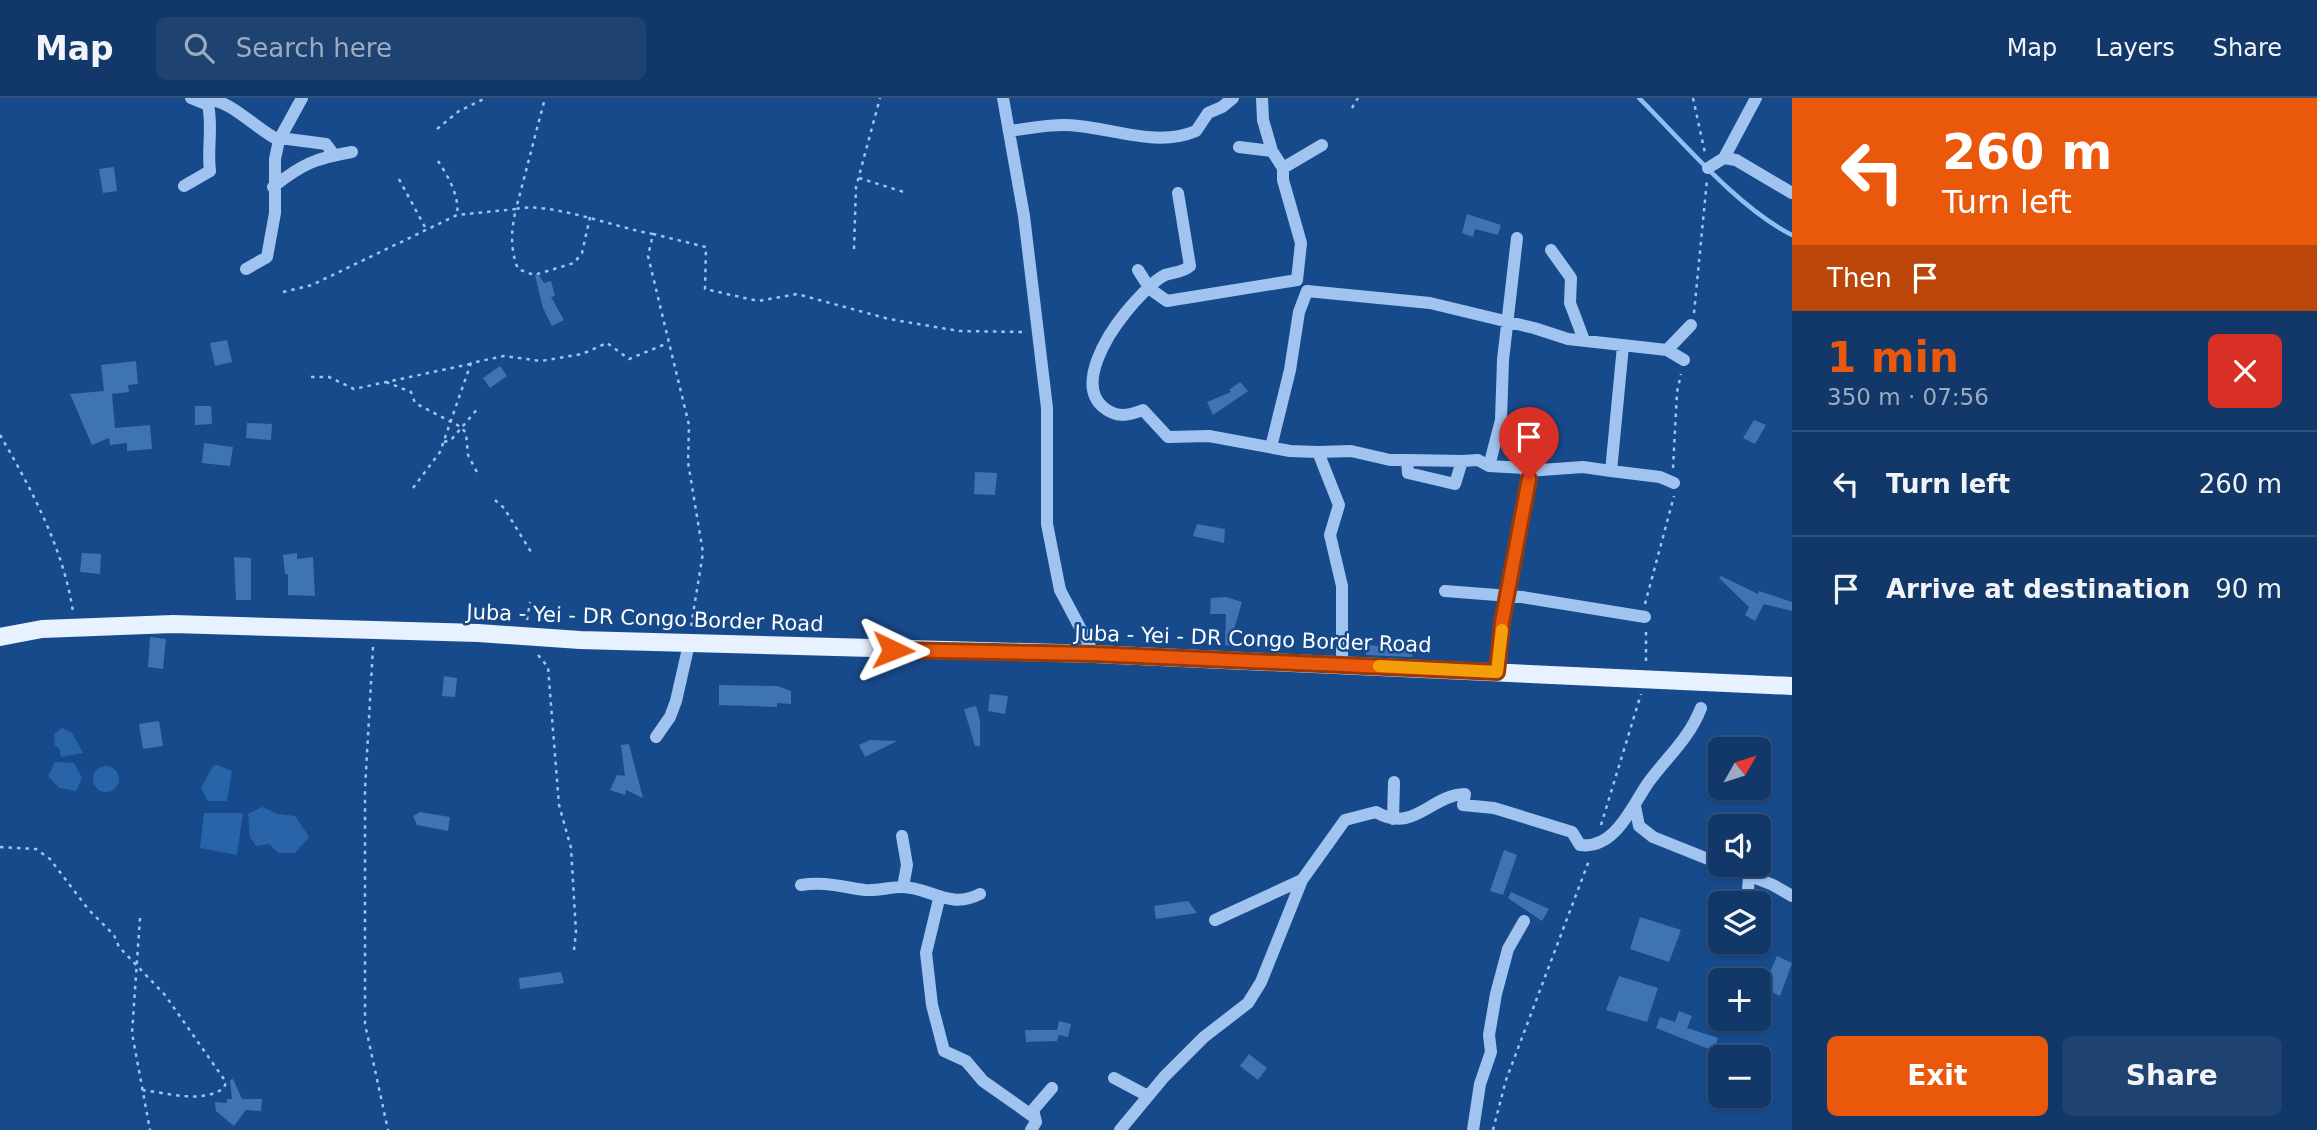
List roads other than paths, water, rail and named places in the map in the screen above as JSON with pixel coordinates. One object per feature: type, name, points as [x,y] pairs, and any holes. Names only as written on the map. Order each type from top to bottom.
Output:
[{"type":"main road","name":"Juba - Yei - DR Congo Border Road","points":[[0,636],[75,627],[173,624],[689,643],[1094,654],[1792,686]]},
{"type":"street","points":[[191,98],[208,105]]},
{"type":"street","points":[[246,269],[267,257],[275,213],[273,187],[279,139],[302,98]]},
{"type":"street","points":[[1003,98],[1024,216],[1047,408],[1047,524],[1060,590],[1094,654]]},
{"type":"street","points":[[1009,131],[1044,125],[1077,125],[1161,138],[1196,131],[1208,113],[1223,107],[1233,98]]},
{"type":"street","points":[[1138,270],[1150,289],[1167,301],[1297,281],[1301,243],[1283,180],[1283,168],[1272,151],[1263,120],[1262,98]]},
{"type":"street","points":[[1708,168],[1724,158],[1756,98]]},
{"type":"street","points":[[184,186],[210,171],[208,153],[211,121],[208,105],[212,100],[225,104],[261,132],[279,139],[326,144],[334,155]]},
{"type":"street","points":[[1283,168],[1322,145]]},
{"type":"street","points":[[1239,147],[1272,151]]},
{"type":"street","points":[[273,187],[300,165],[352,152]]},
{"type":"street","points":[[1724,158],[1736,160],[1792,193]]},
{"type":"street","points":[[1178,192],[1190,266],[1166,275],[1150,289],[1126,313],[1105,345],[1091,390],[1093,399],[1112,414],[1127,415],[1143,410],[1168,437],[1209,436],[1318,452],[1351,451],[1390,460],[1478,460],[1489,466],[1527,471],[1583,467],[1660,477],[1674,483]]},
{"type":"street","points":[[1489,466],[1502,419],[1501,382],[1517,238]]},
{"type":"street","points":[[1551,250],[1572,278],[1570,303],[1584,340]]},
{"type":"street","points":[[1271,447],[1290,370],[1299,312],[1307,291],[1430,303],[1568,339],[1667,350],[1684,360]]},
{"type":"street","points":[[1667,350],[1691,325]]},
{"type":"street","points":[[1611,471],[1623,346]]},
{"type":"street","points":[[1318,452],[1339,505],[1330,535],[1342,586],[1342,665]]},
{"type":"street","points":[[1407,460],[1408,473],[1455,484],[1462,461]]},
{"type":"street","points":[[1497,672],[1507,595],[1529,479],[1527,471]]},
{"type":"street","points":[[1445,591],[1507,595],[1646,617]]},
{"type":"street","points":[[656,737],[670,717],[676,701],[689,643]]},
{"type":"street","points":[[1120,1130],[1204,1037],[1248,1003],[1266,970],[1302,880],[1321,858],[1345,820],[1377,812],[1393,819],[1410,818],[1441,800],[1465,794],[1463,805],[1494,808],[1572,832],[1580,845],[1596,844],[1622,823],[1650,781],[1682,745],[1701,708]]},
{"type":"street","points":[[1393,819],[1395,782]]},
{"type":"street","points":[[1634,806],[1639,826],[1665,843],[1708,860]]},
{"type":"street","points":[[1622,823],[1631,829],[1646,831]]},
{"type":"street","points":[[902,836],[907,865],[902,887]]},
{"type":"street","points":[[1748,890],[1749,877]]},
{"type":"street","points":[[1751,877],[1792,895]]},
{"type":"street","points":[[1215,920],[1302,880]]},
{"type":"street","points":[[801,885],[821,881],[885,891],[902,887],[939,900],[972,898],[980,894]]},
{"type":"street","points":[[939,900],[926,953],[932,1005],[944,1051],[966,1061],[992,1088],[1033,1123]]},
{"type":"street","points":[[1473,1130],[1480,1084],[1491,1052],[1489,1035],[1496,994],[1508,949],[1524,921]]},
{"type":"street","points":[[1114,1078],[1148,1096]]},
{"type":"street","points":[[1033,1123],[1033,1110],[1052,1088]]},
{"type":"waterway","points":[[1639,98],[1731,191],[1792,235]]}]
